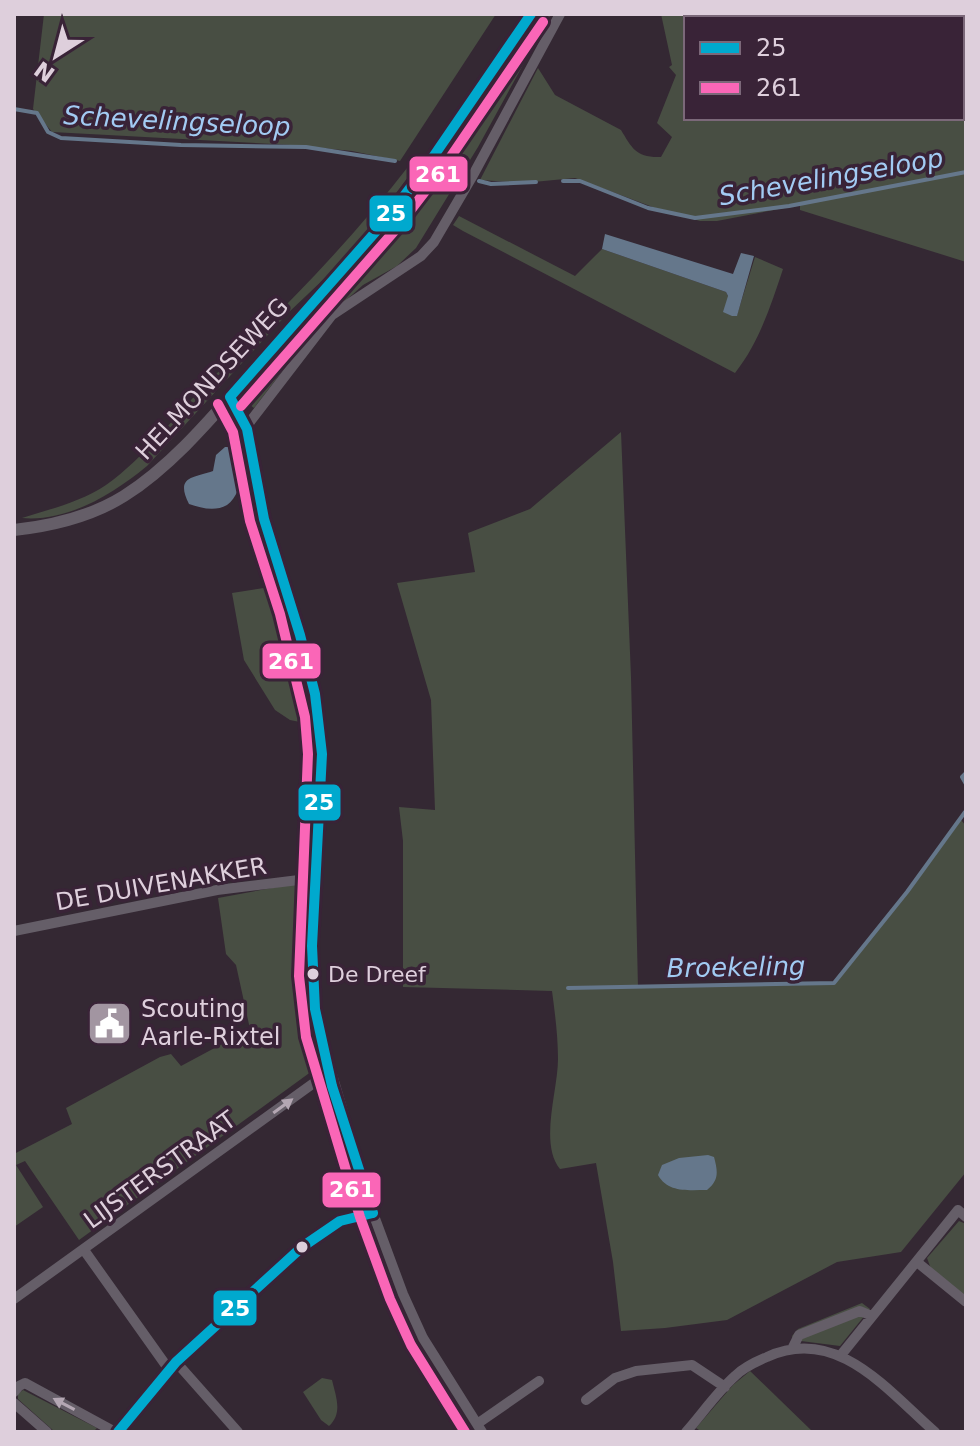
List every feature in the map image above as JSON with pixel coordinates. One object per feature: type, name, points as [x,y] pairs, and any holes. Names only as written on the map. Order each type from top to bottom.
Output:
[{"type":"street","name":"HELMONDSEWEG","points":[[14,530],[39,527],[87,513],[122,497],[154,474],[230,397],[359,252],[431,160],[531,14]]},
{"type":"street","name":"HELMONDSEWEG","points":[[246,427],[332,315],[421,256],[434,242],[560,14]]},
{"type":"street","points":[[230,397],[246,427],[264,518],[293,610],[319,715],[322,754],[315,878],[314,998],[329,1072],[373,1213],[423,1338],[480,1428],[539,1381]]},
{"type":"street","name":"DE DUIVENAKKER","points":[[14,931],[217,890],[315,878]]},
{"type":"street","name":"LIJSTERSTRAAT","points":[[14,1299],[329,1072]]},
{"type":"street","points":[[841,1355],[958,1210],[966,1217]]},
{"type":"street","points":[[14,1392],[25,1383],[117,1432],[173,1367],[321,1233],[340,1221],[373,1213]]},
{"type":"street","points":[[84,1250],[173,1367],[238,1432]]},
{"type":"street","points":[[917,1262],[966,1302]]},
{"type":"street","points":[[793,1347],[799,1335],[860,1311],[872,1316]]},
{"type":"street","points":[[686,1432],[725,1387],[751,1364],[793,1347],[820,1349],[841,1355],[864,1370],[935,1432]]},
{"type":"street","points":[[586,1400],[615,1378],[636,1371],[692,1365],[725,1387]]},
{"type":"street","points":[[14,1403],[47,1432]]},
{"type":"shaded area","points":[[44,14],[496,14],[400,161],[352,151],[291,145],[52,132],[33,109]]},
{"type":"shaded area","points":[[535,14],[551,14],[478,147],[416,248],[397,266],[363,285],[342,304],[306,340],[254,408],[250,405],[249,387],[396,218]]},
{"type":"shaded area","points":[[661,14],[966,14],[966,262],[800,210],[800,205],[717,221],[700,221],[575,178],[523,183],[480,180],[538,68],[555,95],[621,130],[640,154],[661,157],[672,137],[657,123],[676,75],[669,67],[672,65]]},
{"type":"shaded area","points":[[411,163],[415,168],[372,225],[147,466],[105,496],[73,511],[56,516],[22,518],[86,496],[120,474],[316,274]]},
{"type":"shaded area","points":[[459,216],[575,276],[602,249],[726,292],[737,315],[755,257],[783,269],[758,336],[735,373],[463,231],[453,225]]},
{"type":"shaded area","points":[[621,432],[631,677],[638,988],[834,983],[907,894],[961,820],[966,826],[966,1172],[901,1252],[837,1262],[727,1320],[621,1331],[596,1163],[560,1169],[551,1145],[558,1059],[552,991],[403,987],[403,841],[399,807],[435,810],[431,700],[397,583],[475,572],[468,533],[530,509]]},
{"type":"shaded area","points":[[277,586],[301,669],[310,724],[290,720],[275,710],[244,660],[232,593]]},
{"type":"shaded area","points":[[309,881],[309,1015],[319,1066],[79,1240],[25,1161],[16,1165],[43,1207],[14,1227],[14,1154],[72,1124],[66,1108],[160,1057],[171,1054],[181,1066],[250,1029],[236,965],[226,954],[218,898]]},
{"type":"shaded area","points":[[959,1221],[966,1224],[966,1297],[931,1269],[927,1258]]},
{"type":"shaded area","points":[[862,1303],[870,1309],[840,1346],[793,1340],[792,1336],[798,1329]]},
{"type":"shaded area","points":[[750,1371],[813,1432],[702,1432],[696,1428],[733,1385]]},
{"type":"shaded area","points":[[322,1378],[332,1380],[336,1399],[336,1416],[329,1426],[321,1420],[303,1392]]},
{"type":"shaded area","points":[[23,1390],[97,1428],[93,1432],[55,1432],[18,1399],[18,1394]]},
{"type":"water","points":[[605,234],[733,274],[741,253],[754,256],[737,316],[723,312],[728,296],[726,292],[602,249]]},
{"type":"water","points":[[225,447],[233,447],[240,460],[241,477],[237,493],[227,505],[218,508],[189,504],[185,483],[213,471],[216,455]]},
{"type":"water","points":[[714,1157],[717,1171],[714,1183],[707,1190],[673,1188],[658,1175],[662,1165],[679,1158]]},
{"type":"waterway","name":"Schevelingseloop","points":[[14,109],[37,113],[48,132],[61,138],[181,145],[306,147],[395,161]]},
{"type":"waterway","name":"Schevelingseloop","points":[[447,171],[462,175]]},
{"type":"waterway","name":"Schevelingseloop","points":[[563,181],[580,181],[648,208],[695,218],[789,206],[966,172]]},
{"type":"waterway","name":"Schevelingseloop","points":[[479,181],[491,184],[536,182]]},
{"type":"waterway","name":"Broekeling","points":[[966,773],[962,777],[966,784]]},
{"type":"waterway","name":"Broekeling","points":[[568,988],[834,983],[907,892],[965,812]]},
{"type":"transit line","name":"25","points":[[230,397],[386,220],[531,14]]},
{"type":"transit line","name":"261","points":[[241,406],[397,228],[443,168],[543,22]]},
{"type":"transit line","name":"25","points":[[230,397],[247,429],[264,519],[315,694],[322,754],[312,946],[315,1009],[332,1086],[373,1213]]},
{"type":"transit line","name":"261","points":[[218,404],[233,432],[250,521],[280,614],[305,717],[308,754],[299,976],[306,1037],[360,1217],[390,1299],[411,1345],[465,1432]]},
{"type":"transit line","name":"25","points":[[118,1432],[176,1362],[302,1247],[340,1221],[373,1213]]},
{"type":"place","name":"De Dreef","points":[[313,974]]},
{"type":"place","name":"Scouting Aarle-Rixtel","points":[[110,1023]]}]
